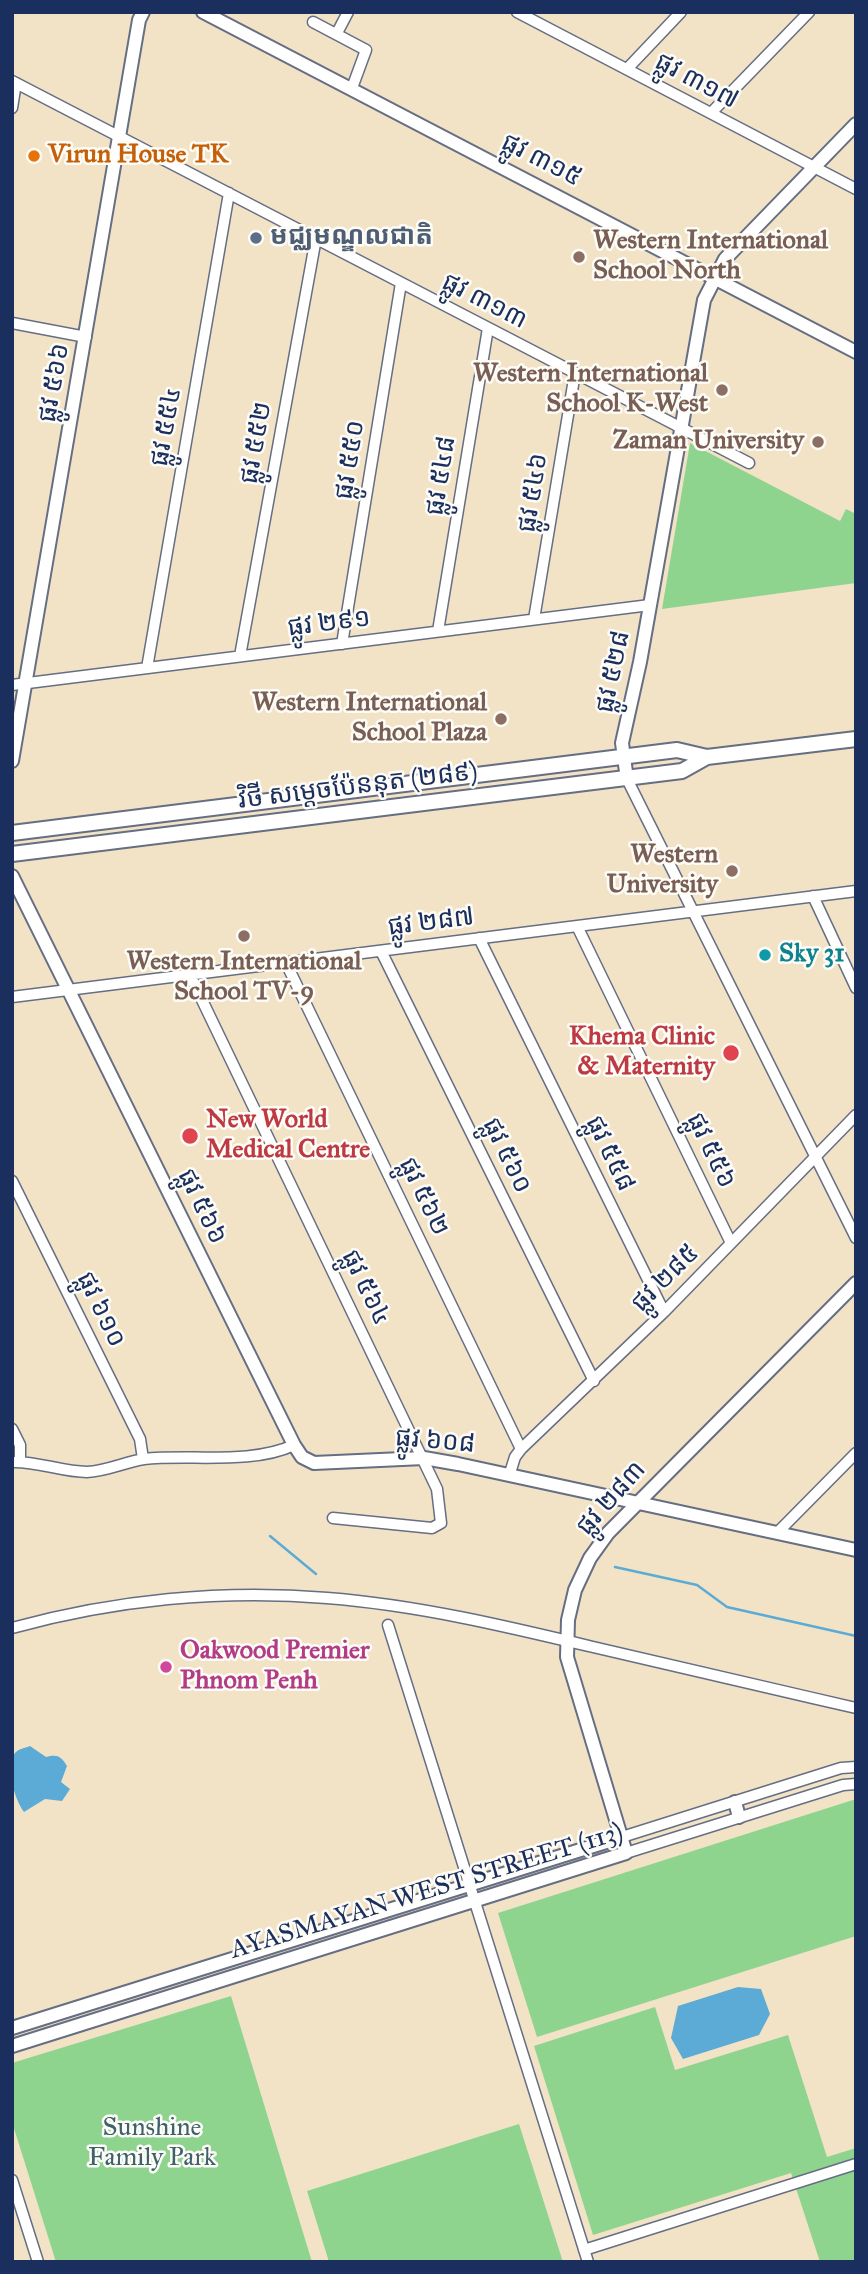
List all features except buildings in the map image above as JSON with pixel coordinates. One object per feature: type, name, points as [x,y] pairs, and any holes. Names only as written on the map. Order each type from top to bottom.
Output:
[{"type":"main road","name":"វិថី សម្តេចប៉ែននុត (២៨៩)","points":[[12,833],[677,750],[707,757],[856,738]]},
{"type":"main road","name":"វិថី សម្តេចប៉ែននុត (២៨៩)","points":[[12,855],[627,779],[682,771],[707,757]]},
{"type":"main road","points":[[143,817],[146,839]]},
{"type":"street","name":"ផ្លូវ ៥៦៦","points":[[12,761],[139,20],[143,12]]},
{"type":"street","name":"ផ្លូវ ៣១៥","points":[[203,12],[856,352]]},
{"type":"street","points":[[337,33],[348,12]]},
{"type":"street","name":"ផ្លូវ ៣១៧","points":[[517,12],[856,189]]},
{"type":"street","points":[[534,22],[543,12]]},
{"type":"street","points":[[627,69],[681,12]]},
{"type":"street","points":[[711,113],[809,12]]},
{"type":"street","points":[[313,22],[366,50],[352,88]]},
{"type":"street","name":"ផ្លូវ ៣១៣","points":[[14,82],[749,463]]},
{"type":"street","points":[[12,108],[14,82]]},
{"type":"street","name":"ផ្លូវ ៥២៨","points":[[856,124],[724,259],[704,300],[650,605],[622,743],[627,779],[856,1238]]},
{"type":"street","name":"ផ្លូវ ៥៥៤","points":[[147,668],[229,193]]},
{"type":"street","name":"ផ្លូវ ៥៥២","points":[[240,656],[316,238]]},
{"type":"street","name":"ផ្លូវ ៥៥០","points":[[342,644],[401,283]]},
{"type":"street","points":[[12,323],[86,337]]},
{"type":"street","name":"ផ្លូវ ៥៤៨","points":[[438,631],[488,328]]},
{"type":"street","name":"ផ្លូវ ៥៤៦","points":[[534,619],[575,373]]},
{"type":"street","name":"ផ្លូវ ២៩១","points":[[12,685],[650,605]]},
{"type":"street","name":"ផ្លូវ ៥៦៦","points":[[12,876],[294,1446]]},
{"type":"street","name":"ផ្លូវ ២៨៧","points":[[12,997],[856,891]]},
{"type":"street","points":[[813,896],[856,988]]},
{"type":"street","name":"ផ្លូវ ៥៥៦","points":[[577,926],[731,1243]]},
{"type":"street","name":"ផ្លូវ ៥៥៨","points":[[479,938],[664,1312]]},
{"type":"street","name":"ផ្លូវ ៥៦០","points":[[381,951],[594,1381]]},
{"type":"street","name":"ផ្លូវ ៥៦២","points":[[286,963],[522,1449]]},
{"type":"street","name":"ផ្លូវ ៥៦៤","points":[[190,975],[424,1458],[437,1489],[441,1523],[432,1528],[333,1518]]},
{"type":"street","name":"ផ្លូវ ២៨៥","points":[[510,1473],[515,1457],[522,1449],[664,1312],[856,1115]]},
{"type":"street","name":"ផ្លូវ ៦១០","points":[[12,1181],[141,1439],[142,1459]]},
{"type":"street","name":"ផ្លូវ ២៨៣","points":[[626,1853],[567,1657],[575,1590],[590,1558],[608,1533],[856,1283]]},
{"type":"street","points":[[12,1429],[20,1445],[16,1462],[87,1472],[104,1471],[142,1459],[216,1457],[282,1451],[294,1446]]},
{"type":"street","name":"ផ្លូវ ៦០៨","points":[[294,1446],[302,1457],[314,1463],[424,1458],[510,1473],[856,1550]]},
{"type":"street","points":[[778,1532],[856,1453]]},
{"type":"street","points":[[12,1628],[66,1613],[153,1600],[256,1595],[326,1597],[422,1608],[856,1708]]},
{"type":"street","points":[[387,1625],[588,2262]]},
{"type":"street","name":"AYASMAYAN WEST STREET (113)","points":[[12,2028],[734,1802],[841,1769],[856,1767]]},
{"type":"street","name":"AYASMAYAN WEST STREET (113)","points":[[12,2046],[739,1817],[843,1785],[856,1784]]},
{"type":"street","points":[[734,1802],[739,1817]]},
{"type":"street","points":[[370,1916],[375,1933]]},
{"type":"street","points":[[147,1986],[153,2002]]},
{"type":"street","points":[[584,2250],[856,2164]]},
{"type":"street","points":[[12,2180],[38,2262]]},
{"type":"green space","points":[[690,443],[840,521],[846,509],[856,514],[856,583],[662,609]]},
{"type":"green space","points":[[856,1799],[856,1936],[537,2037],[498,1913]]},
{"type":"green space","name":"Sunshine Family Park","points":[[231,1996],[312,2262],[56,2262],[12,2122],[12,2063]]},
{"type":"green space","points":[[655,2007],[675,2070],[788,2035],[827,2157],[856,2148],[856,2262],[820,2262],[791,2173],[593,2235],[534,2046]]},
{"type":"green space","points":[[519,2124],[563,2262],[329,2262],[307,2191]]},
{"type":"water","points":[[30,1746],[46,1757],[56,1756],[63,1760],[67,1766],[61,1782],[70,1789],[62,1801],[45,1799],[24,1812],[14,1791],[10,1766],[16,1752]]},
{"type":"water","points":[[738,1987],[761,1989],[770,2014],[759,2035],[683,2059],[671,2038],[678,2006]]},
{"type":"waterway","points":[[270,1536],[316,1574]]},
{"type":"waterway","points":[[615,1567],[697,1585],[727,1607],[856,1636]]},
{"type":"place","name":"Virun House TK","points":[[34,156]]},
{"type":"place","name":"មជ្ឈមណ្ឌលជាតិ","points":[[256,238]]},
{"type":"place","name":"Western International School North","points":[[579,257]]},
{"type":"place","name":"Western International School K-West","points":[[722,390]]},
{"type":"place","name":"Zaman University","points":[[818,442]]},
{"type":"place","name":"Western International School Plaza","points":[[501,719]]},
{"type":"place","name":"Western University","points":[[732,871]]},
{"type":"place","name":"Western International School TV-9","points":[[244,936]]},
{"type":"place","name":"Sky 31","points":[[765,955]]},
{"type":"place","name":"Khema Clinic & Maternity","points":[[731,1053]]},
{"type":"place","name":"New World Medical Centre","points":[[190,1136]]},
{"type":"place","name":"Oakwood Premier Phnom Penh","points":[[166,1667]]}]
